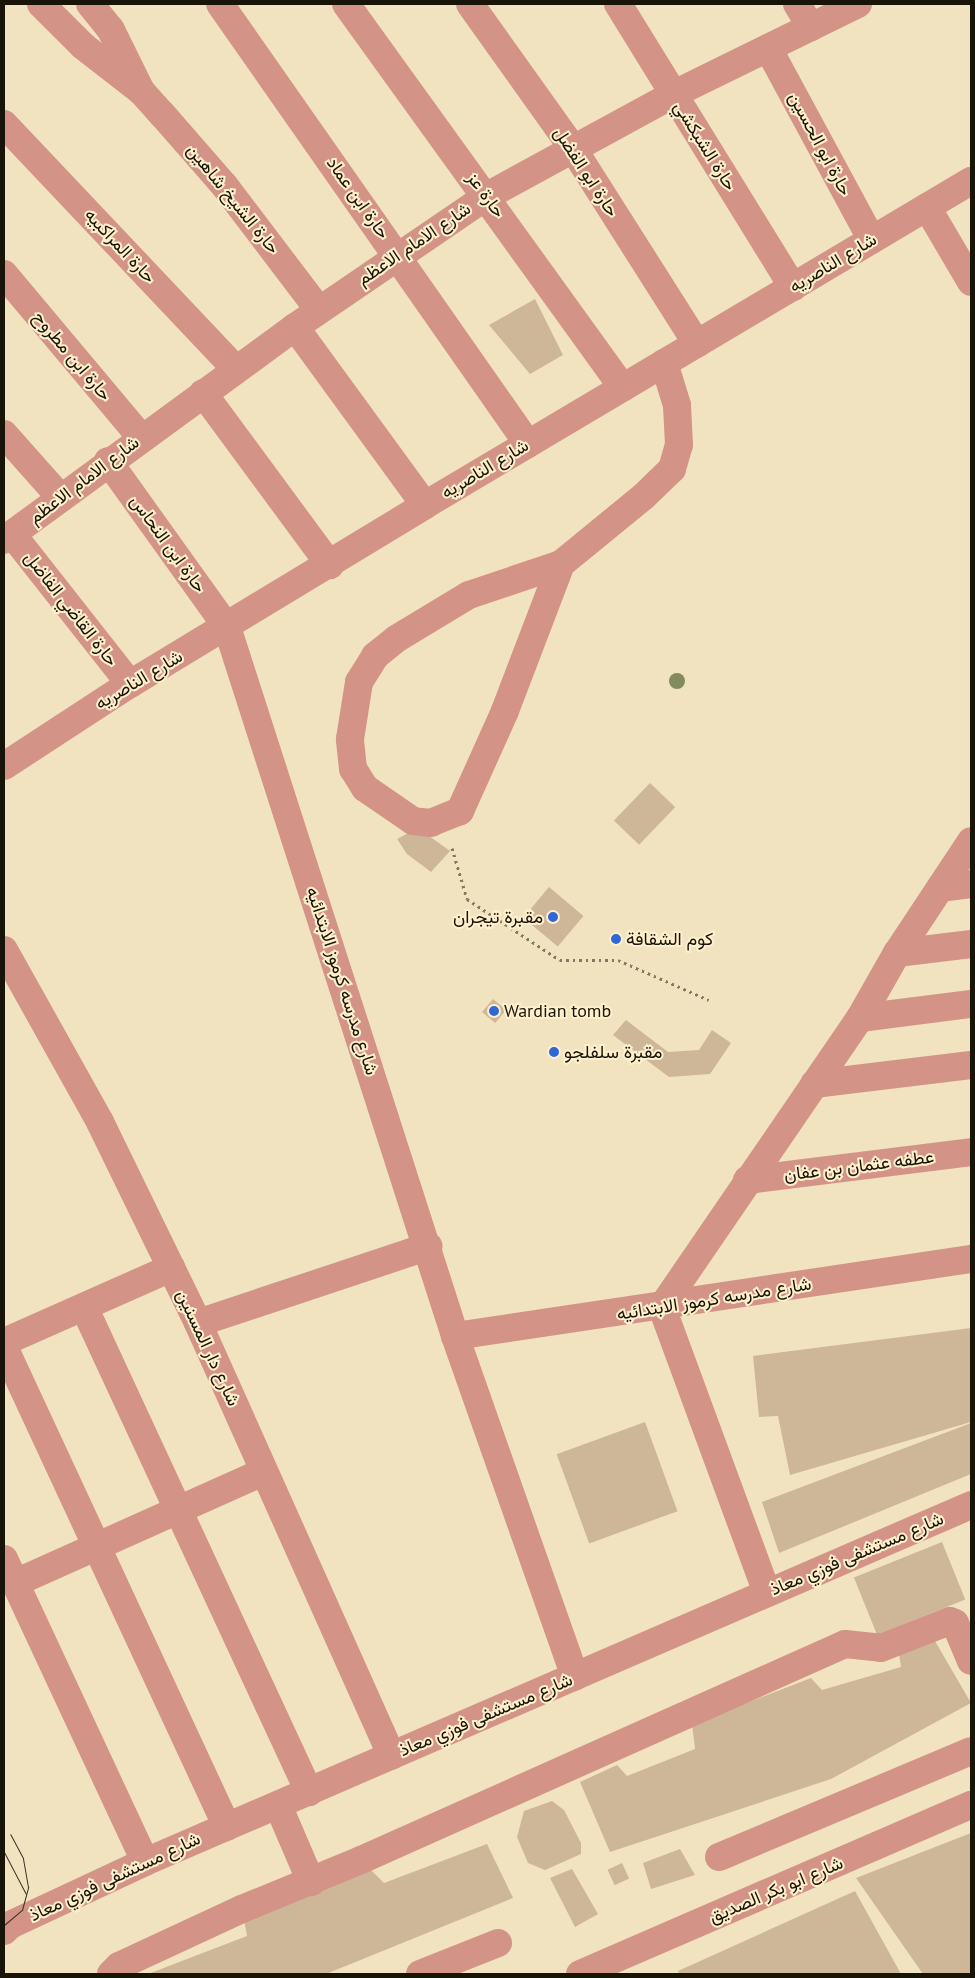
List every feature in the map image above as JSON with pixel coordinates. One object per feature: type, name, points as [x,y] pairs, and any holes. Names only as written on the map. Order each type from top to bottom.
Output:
[{"type":"street","name":"حارة الشيخ شاهين","points":[[41,4],[83,46],[142,92],[224,185],[319,310]]},
{"type":"street","name":"حارة الشيخ شاهين","points":[[90,4],[111,30],[142,92]]},
{"type":"street","name":"حارة ابن عماد","points":[[220,4],[398,254],[528,444]]},
{"type":"street","name":"حارة عز","points":[[346,4],[487,196],[623,388]]},
{"type":"street","name":"حارة ابو الفضل","points":[[470,4],[572,148],[697,344]]},
{"type":"street","name":"حارة الشبكشي","points":[[618,4],[793,287]]},
{"type":"street","points":[[797,4],[811,27]]},
{"type":"street","name":"شارع الامام الاعظم","points":[[8,537],[108,461],[236,369],[398,254],[487,196],[674,94],[858,4]]},
{"type":"street","name":"حارة ابو الحسين","points":[[768,48],[872,240]]},
{"type":"street","name":"حارة المراكبيه","points":[[4,124],[236,369]]},
{"type":"street","name":"شارع الناصريه","points":[[4,766],[130,684],[330,565],[425,505],[971,181]]},
{"type":"street","points":[[927,207],[971,282]]},
{"type":"street","name":"حارة ابن مطروح","points":[[4,274],[141,438]]},
{"type":"street","points":[[295,327],[425,505]]},
{"type":"street","points":[[561,564],[469,795],[460,811],[431,823],[413,821],[364,788],[353,769],[350,739],[359,682],[375,656],[396,639],[469,595],[561,564],[644,496],[672,468],[680,445],[676,405],[664,363]]},
{"type":"street","points":[[203,393],[330,565]]},
{"type":"street","points":[[4,434],[60,497]]},
{"type":"street","name":"حارة ابن النحاس","points":[[108,461],[227,627]]},
{"type":"street","name":"حارة القاضي الفاضل","points":[[8,537],[130,684]]},
{"type":"street","name":"شارع مدرسه كرموز الابتدائيه","points":[[227,627],[429,1246],[455,1336],[575,1677]]},
{"type":"street","points":[[767,1593],[662,1307],[746,1180],[860,1018],[897,953],[971,841]]},
{"type":"street","points":[[940,888],[971,884]]},
{"type":"street","points":[[897,953],[971,944]]},
{"type":"street","name":"شارع دار المسنين","points":[[4,950],[100,1122],[198,1322],[392,1756]]},
{"type":"street","points":[[860,1018],[971,1004]]},
{"type":"street","points":[[814,1084],[971,1065]]},
{"type":"street","name":"عطفه عثمان بن عفان","points":[[746,1180],[971,1152]]},
{"type":"street","points":[[198,1322],[429,1246]]},
{"type":"street","name":"شارع مدرسه كرموز الابتدائيه","points":[[455,1336],[662,1307],[971,1259]]},
{"type":"street","points":[[4,1342],[171,1268]]},
{"type":"street","points":[[84,1307],[309,1792]]},
{"type":"street","points":[[4,1347],[226,1827]]},
{"type":"street","points":[[145,1862],[9,1571],[96,1546],[264,1472]]},
{"type":"street","name":"شارع مستشفى فوزي معاذ","points":[[4,1931],[10,1925],[145,1862],[971,1506]]},
{"type":"street","points":[[111,1974],[119,1966],[242,1909],[311,1882],[845,1644],[881,1648],[950,1621],[955,1623],[971,1662]]},
{"type":"street","points":[[719,1857],[971,1751]]},
{"type":"street","points":[[278,1805],[311,1882]]},
{"type":"street","name":"شارع ابو بكر الصديق","points":[[580,1974],[971,1805]]},
{"type":"street","points":[[420,1974],[498,1943]]},
{"type":"path","points":[[431,823],[452,849],[467,899],[560,960],[618,960],[709,1000]]},
{"type":"building","points":[[535,299],[563,355],[530,374],[489,325]]},
{"type":"building","points":[[650,783],[675,807],[639,845],[614,820]]},
{"type":"building","points":[[418,828],[450,851],[431,872],[407,854],[397,839]]},
{"type":"building","name":"مقبرة تيجران","points":[[549,887],[583,916],[558,947],[523,918]]},
{"type":"building","name":"Wardian tomb","points":[[493,999],[506,1010],[495,1023],[482,1012]]},
{"type":"building","points":[[626,1020],[668,1052],[699,1050],[712,1030],[731,1043],[710,1074],[669,1077],[613,1035]]},
{"type":"building","points":[[971,1328],[971,1422],[790,1475],[778,1416],[759,1417],[753,1356]]},
{"type":"building","points":[[645,1422],[677,1511],[589,1543],[557,1454]]},
{"type":"building","points":[[971,1423],[971,1474],[779,1553],[762,1502]]},
{"type":"building","points":[[942,1542],[965,1599],[877,1635],[854,1578]]},
{"type":"building","points":[[935,1641],[971,1703],[831,1779],[610,1852],[580,1782],[617,1765],[627,1776],[695,1749],[692,1724],[811,1678],[822,1690],[901,1667],[899,1654]]},
{"type":"building","points":[[552,1801],[564,1810],[581,1843],[581,1854],[545,1870],[528,1863],[517,1837],[524,1811]]},
{"type":"building","points":[[971,1833],[971,1974],[923,1974],[856,1878]]},
{"type":"building","points":[[487,1844],[513,1898],[326,1974],[148,1974],[247,1936],[242,1909],[361,1860],[384,1883]]},
{"type":"building","points":[[680,1849],[695,1875],[651,1889],[643,1863]]},
{"type":"building","points":[[622,1863],[629,1878],[615,1885],[607,1870]]},
{"type":"building","points":[[572,1869],[598,1914],[575,1927],[550,1878]]},
{"type":"building","points":[[855,1891],[901,1974],[679,1974],[678,1971]]},
{"type":"tram line","points":[[4,1925],[22,1910],[28,1887],[23,1858],[10,1834]]},
{"type":"tram line","points":[[4,1852],[26,1894]]},
{"type":"place","name":"مقبرة تيجران","points":[[553,917]]},
{"type":"place","name":"كوم الشقافة","points":[[616,939]]},
{"type":"place","name":"Wardian tomb","points":[[494,1011]]},
{"type":"place","name":"مقبرة سلفلجو","points":[[554,1052]]}]
